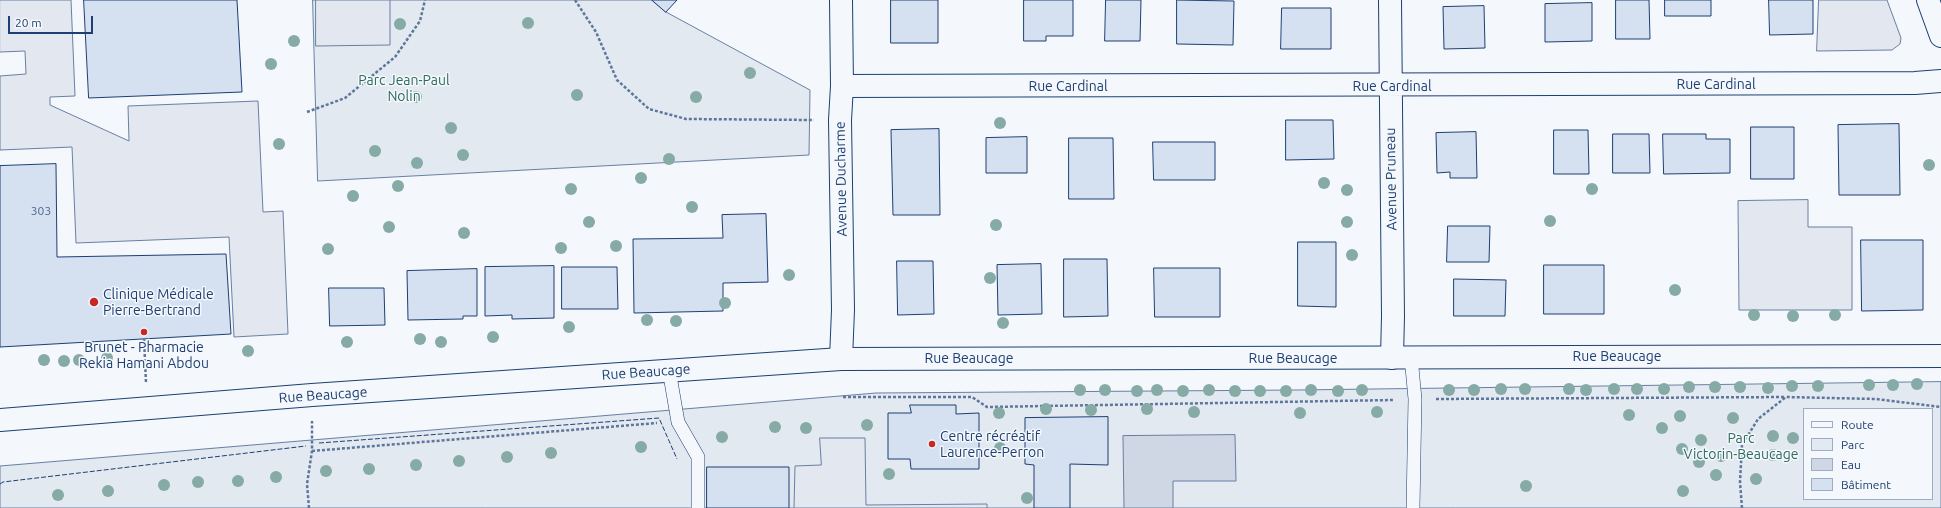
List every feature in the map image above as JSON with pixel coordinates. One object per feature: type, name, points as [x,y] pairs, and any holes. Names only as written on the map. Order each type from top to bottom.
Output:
[{"type":"street","name":"Avenue Ducharme","points":[[841,0],[842,86],[840,120],[843,310],[841,359]]},
{"type":"street","name":"Avenue Pruneau","points":[[1390,0],[1393,316],[1402,358]]},
{"type":"street","points":[[1928,0],[1941,36]]},
{"type":"street","name":"Rue Cardinal","points":[[842,86],[1390,86],[1914,83],[1941,81]]},
{"type":"street","name":"Rue Beaucage","points":[[0,420],[312,395],[841,359],[1941,356]]},
{"type":"lane","points":[[1402,358],[1415,399],[1413,508]]},
{"type":"lane","points":[[669,370],[678,422],[698,458],[698,508]]},
{"type":"path","points":[[307,112],[345,98],[395,57],[420,21],[425,0]]},
{"type":"path","points":[[575,0],[596,32],[618,80],[648,109],[686,119],[840,120]]},
{"type":"path","points":[[144,339],[147,408]]},
{"type":"path","points":[[309,508],[307,484],[312,451],[312,395]]},
{"type":"path","points":[[843,397],[972,397],[986,407],[1415,399],[1786,397],[1876,399],[1941,407]]},
{"type":"path","points":[[1742,508],[1740,482],[1742,445],[1758,419],[1786,397]]},
{"type":"path","points":[[312,451],[678,422]]},
{"type":"green space","name":"Parc Jean-Paul Nolin","points":[[313,0],[652,0],[666,12],[810,90],[809,155],[318,181]]},
{"type":"green space","name":"Parc Victorin-Beaucage","points":[[1941,382],[1941,508],[0,508],[0,466],[876,393],[1298,390]]},
{"type":"shaded area","points":[[0,0],[71,0],[75,96],[50,97],[50,105],[129,141],[128,106],[258,101],[263,212],[283,211],[288,334],[234,337],[229,237],[76,243],[72,147],[0,150],[0,76],[26,74],[25,51],[0,52]]},
{"type":"shaded area","points":[[316,0],[390,0],[390,45],[316,46]]},
{"type":"shaded area","points":[[1819,0],[1887,0],[1901,38],[1900,44],[1892,50],[1817,51]]},
{"type":"shaded area","points":[[1808,200],[1808,227],[1852,227],[1852,310],[1739,310],[1738,201]]},
{"type":"shaded area","points":[[820,438],[865,438],[866,505],[987,504],[987,508],[794,508],[795,466],[821,465]]},
{"type":"water","points":[[1235,435],[1236,481],[1173,481],[1173,508],[1124,508],[1123,436]]},
{"type":"building","points":[[84,0],[237,0],[242,92],[89,98]]},
{"type":"building","points":[[652,0],[677,0],[666,12]]},
{"type":"building","points":[[891,0],[938,0],[938,43],[891,43]]},
{"type":"building","points":[[1024,0],[1073,0],[1073,36],[1046,36],[1046,41],[1024,41]]},
{"type":"building","points":[[1106,0],[1141,0],[1140,41],[1105,41]]},
{"type":"building","points":[[1177,0],[1234,1],[1233,45],[1177,44]]},
{"type":"building","points":[[1616,0],[1649,0],[1650,39],[1616,39]]},
{"type":"building","points":[[1665,0],[1711,0],[1711,16],[1665,16]]},
{"type":"building","points":[[1769,0],[1813,0],[1813,34],[1770,35]]},
{"type":"building","points":[[1592,3],[1592,41],[1545,42],[1545,4]]},
{"type":"building","points":[[1484,6],[1485,48],[1444,49],[1443,7]]},
{"type":"building","points":[[1282,8],[1331,8],[1331,49],[1281,49]]},
{"type":"building","points":[[1286,120],[1333,120],[1334,159],[1286,160]]},
{"type":"building","points":[[1899,124],[1900,195],[1839,195],[1838,125]]},
{"type":"building","points":[[1751,127],[1794,127],[1794,179],[1751,179]]},
{"type":"building","points":[[939,129],[940,215],[893,215],[891,130]]},
{"type":"building","points":[[1554,130],[1588,130],[1589,174],[1554,174]]},
{"type":"building","points":[[1476,132],[1477,178],[1450,178],[1450,172],[1437,173],[1436,133]]},
{"type":"building","points":[[1613,134],[1649,134],[1650,173],[1613,173]]},
{"type":"building","points":[[1663,134],[1706,134],[1706,139],[1730,139],[1730,173],[1664,174]]},
{"type":"building","points":[[1027,137],[1027,173],[986,173],[986,138]]},
{"type":"building","points":[[1069,138],[1113,138],[1114,199],[1069,199]]},
{"type":"building","points":[[1153,142],[1215,142],[1215,180],[1154,180]]},
{"type":"building","points":[[56,164],[57,257],[226,254],[231,334],[0,347],[0,166]]},
{"type":"building","points":[[766,214],[768,282],[723,283],[723,311],[634,313],[633,239],[723,238],[722,215]]},
{"type":"building","points":[[1448,226],[1490,226],[1489,262],[1447,262]]},
{"type":"building","points":[[1861,240],[1923,240],[1923,310],[1862,311]]},
{"type":"building","points":[[1298,242],[1336,242],[1336,307],[1298,306]]},
{"type":"building","points":[[1064,259],[1107,259],[1108,316],[1064,317]]},
{"type":"building","points":[[897,261],[933,261],[934,314],[898,315]]},
{"type":"building","points":[[1041,264],[1042,314],[998,315],[997,265]]},
{"type":"building","points":[[1544,265],[1604,265],[1604,314],[1544,314]]},
{"type":"building","points":[[554,266],[554,318],[512,319],[512,315],[485,316],[485,267]]},
{"type":"building","points":[[562,267],[617,267],[618,309],[562,309]]},
{"type":"building","points":[[1154,268],[1220,268],[1220,317],[1155,317]]},
{"type":"building","points":[[477,269],[477,316],[463,316],[463,319],[408,320],[407,271]]},
{"type":"building","points":[[1454,279],[1506,280],[1505,316],[1454,316]]},
{"type":"building","points":[[329,288],[384,288],[385,325],[330,326]]},
{"type":"building","points":[[910,405],[956,405],[956,414],[979,413],[979,469],[911,469],[910,459],[888,459],[888,413],[911,413]]},
{"type":"building","points":[[1108,417],[1108,465],[1070,464],[1070,508],[1034,508],[1034,465],[1025,464],[1025,418]]},
{"type":"building","points":[[707,467],[789,467],[789,508],[707,508]]},
{"type":"fence","points":[[319,443],[659,418],[677,459]]},
{"type":"fence","points":[[0,484],[3,482],[306,446]]},
{"type":"place","name":"Clinique Médicale Pierre-Bertrand","points":[[94,302]]},
{"type":"place","name":"Brunet - Pharmacie Rekia Hamani Abdou","points":[[144,332]]},
{"type":"place","name":"Centre récréatif Laurence-Perron","points":[[932,444]]}]
